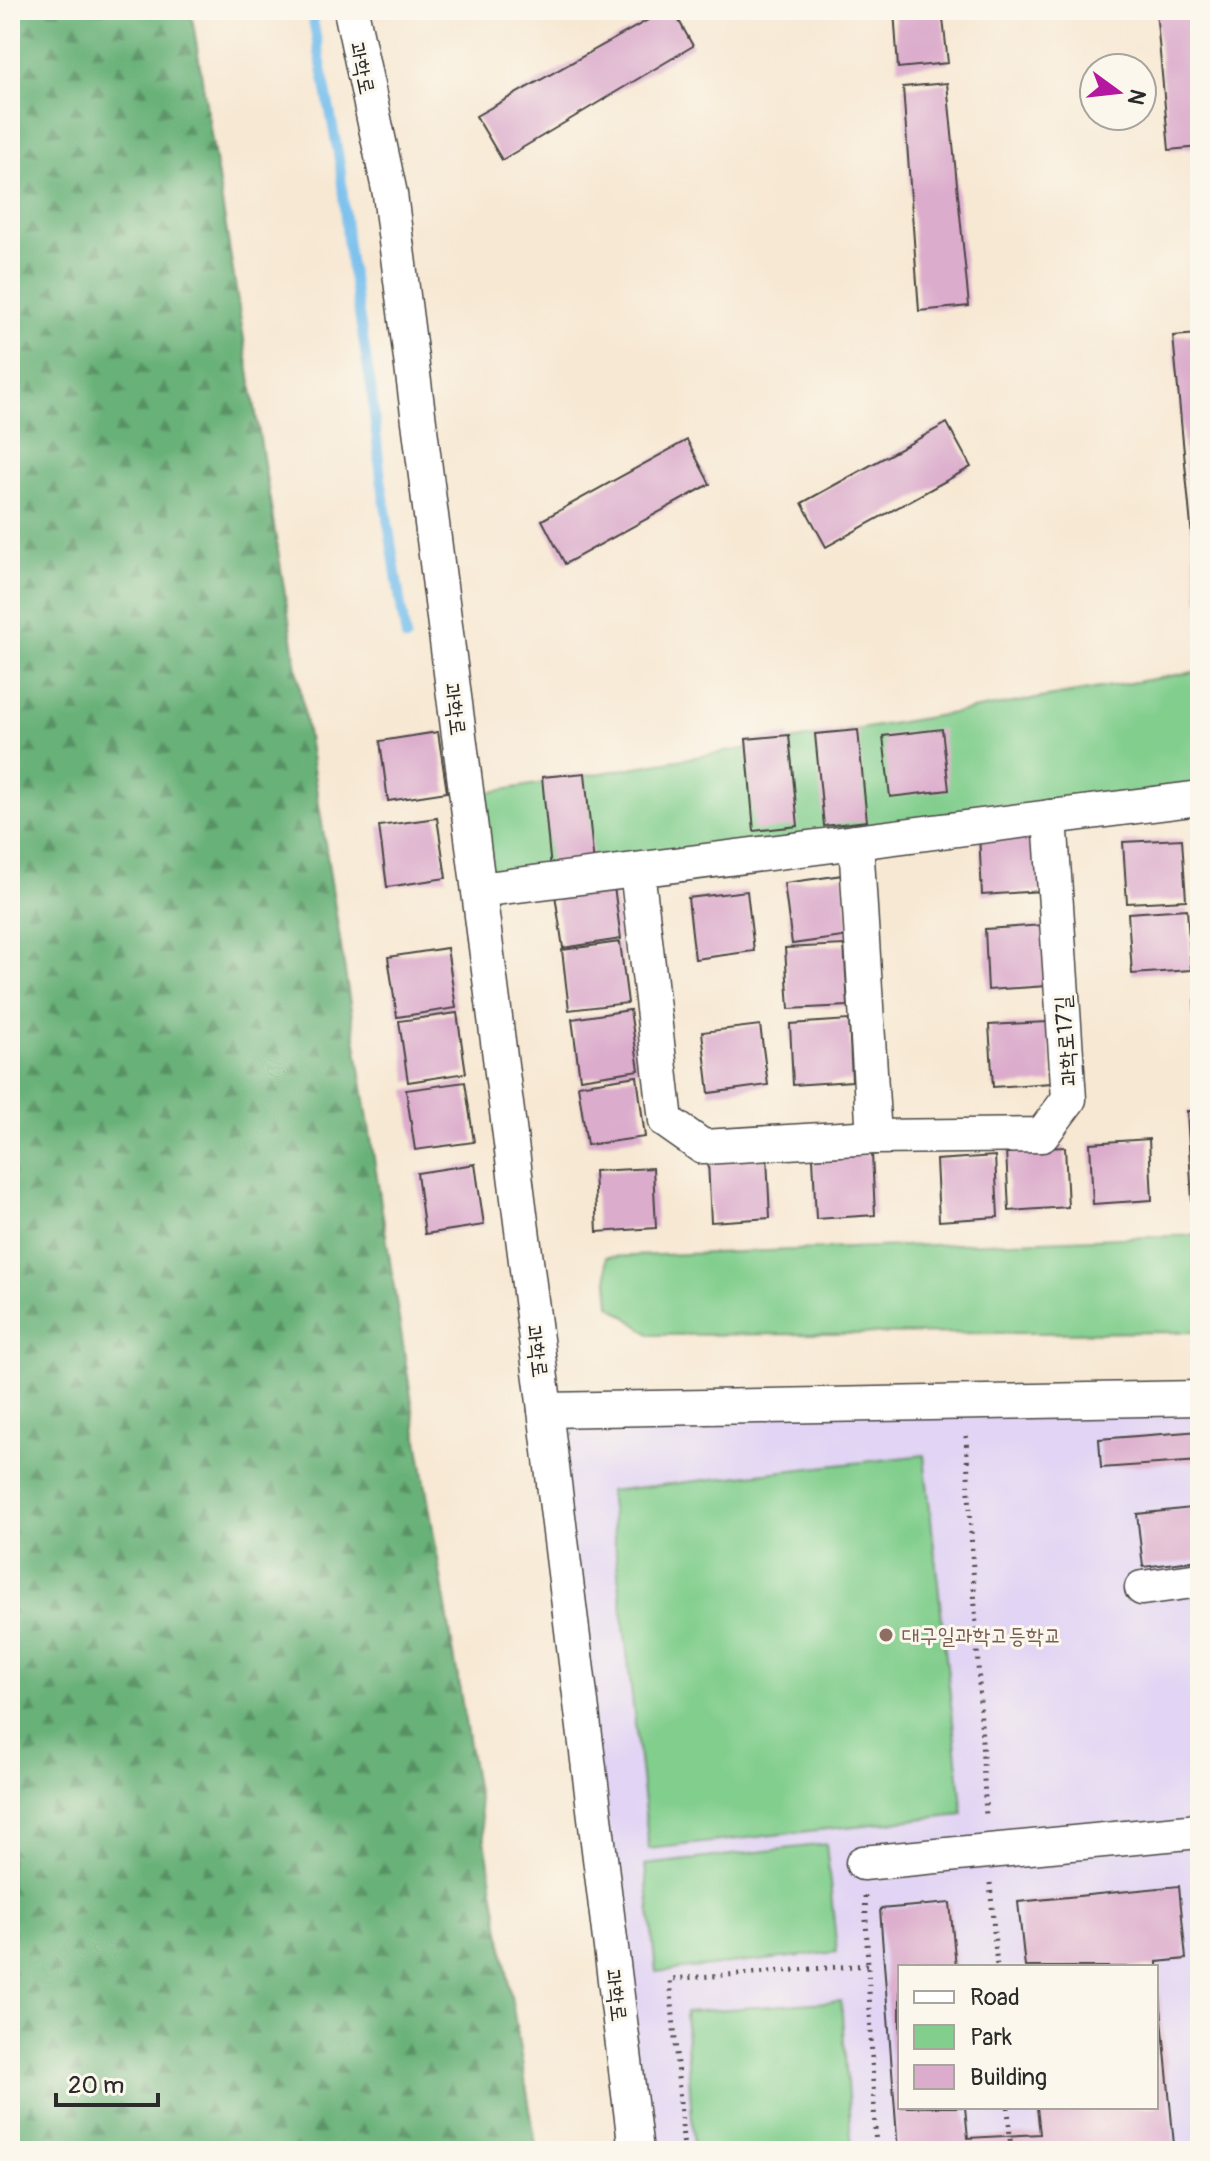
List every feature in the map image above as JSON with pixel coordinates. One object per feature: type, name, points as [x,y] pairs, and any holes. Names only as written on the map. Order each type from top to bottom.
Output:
[{"type":"street","name":"과학로","points":[[351,10],[390,194],[636,2151]]},
{"type":"street","points":[[479,890],[1200,798]]},
{"type":"street","name":"과학로17길","points":[[637,870],[666,1121],[703,1147],[874,1137],[1042,1135],[1069,1099],[1050,817]]},
{"type":"street","points":[[856,842],[874,1137]]},
{"type":"street","name":"과학로","points":[[545,1410],[1200,1398]]},
{"type":"street","points":[[1142,1588],[1200,1580]]},
{"type":"street","points":[[863,1863],[1200,1830],[1200,1848]]},
{"type":"path","points":[[964,1403],[997,1965]]},
{"type":"path","points":[[863,1863],[876,2151]]},
{"type":"path","points":[[684,2151],[670,1979],[868,1965]]},
{"type":"path","points":[[1008,2109],[1011,2151]]},
{"type":"shaded area","name":"대구일과학고등학교","points":[[1200,1398],[1200,2151],[636,2151],[545,1410]]},
{"type":"green space","points":[[10,10],[191,10],[415,1422],[537,2151],[10,2151]]},
{"type":"green space","points":[[1200,671],[1200,798],[479,890],[467,796]]},
{"type":"green space","points":[[1200,1235],[1200,1332],[651,1335],[610,1305],[606,1257]]},
{"type":"green space","points":[[924,1455],[963,1814],[649,1849],[609,1491]]},
{"type":"green space","points":[[826,1844],[837,1952],[656,1972],[645,1865]]},
{"type":"green space","points":[[841,2001],[852,2151],[694,2151],[685,2012]]},
{"type":"building","points":[[666,10],[673,10],[693,46],[502,160],[476,116]]},
{"type":"building","points":[[894,10],[942,10],[948,63],[898,68]]},
{"type":"building","points":[[1156,10],[1200,10],[1200,147],[1169,150]]},
{"type":"building","points":[[947,83],[969,306],[919,311],[903,87]]},
{"type":"building","points":[[1200,334],[1200,600],[1198,601],[1173,336]]},
{"type":"building","points":[[947,423],[971,467],[826,547],[802,503]]},
{"type":"building","points":[[687,440],[710,484],[565,564],[542,520]]},
{"type":"building","points":[[942,729],[949,790],[890,797],[883,736]]},
{"type":"building","points":[[858,730],[867,821],[824,826],[815,734]]},
{"type":"building","points":[[438,732],[447,792],[388,801],[380,741]]},
{"type":"building","points":[[789,735],[798,826],[754,831],[746,739]]},
{"type":"building","points":[[585,773],[594,865],[551,869],[542,777]]},
{"type":"building","points":[[437,818],[446,878],[387,887],[379,826]]},
{"type":"building","points":[[1038,830],[1042,891],[982,895],[979,834]]},
{"type":"building","points":[[1182,839],[1186,900],[1127,903],[1123,842]]},
{"type":"building","points":[[843,875],[850,936],[792,944],[784,883]]},
{"type":"building","points":[[613,879],[621,939],[563,948],[554,888]]},
{"type":"building","points":[[747,891],[754,951],[695,959],[688,898]]},
{"type":"building","points":[[1187,909],[1191,970],[1132,974],[1128,913]]},
{"type":"building","points":[[1044,925],[1047,986],[988,990],[985,929]]},
{"type":"building","points":[[620,942],[628,1003],[569,1010],[562,950]]},
{"type":"building","points":[[844,945],[848,1006],[789,1009],[785,948]]},
{"type":"building","points":[[447,948],[456,1008],[397,1017],[388,957]]},
{"type":"building","points":[[1194,1000],[1200,1000],[1198,1068]]},
{"type":"building","points":[[630,1010],[639,1070],[580,1079],[572,1019]]},
{"type":"building","points":[[457,1013],[466,1073],[408,1082],[399,1021]]},
{"type":"building","points":[[849,1020],[852,1081],[793,1085],[790,1024]]},
{"type":"building","points":[[1048,1022],[1052,1083],[993,1087],[989,1025]]},
{"type":"building","points":[[760,1025],[768,1085],[709,1093],[702,1032]]},
{"type":"building","points":[[637,1076],[645,1137],[587,1145],[578,1085]]},
{"type":"building","points":[[465,1082],[474,1142],[415,1150],[406,1090]]},
{"type":"building","points":[[1187,1111],[1200,1111],[1200,1200],[1192,1201]]},
{"type":"building","points":[[1149,1139],[1152,1200],[1093,1204],[1090,1143]]},
{"type":"building","points":[[1065,1147],[1068,1207],[1009,1211],[1006,1150]]},
{"type":"building","points":[[872,1154],[875,1215],[816,1219],[813,1158]]},
{"type":"building","points":[[995,1156],[998,1217],[939,1221],[936,1160]]},
{"type":"building","points":[[767,1157],[770,1218],[711,1222],[708,1161]]},
{"type":"building","points":[[475,1164],[484,1225],[425,1234],[417,1173]]},
{"type":"building","points":[[653,1168],[656,1228],[597,1232],[594,1171]]},
{"type":"building","points":[[1200,1431],[1200,1461],[1101,1468],[1099,1439]]},
{"type":"building","points":[[1200,1507],[1200,1560],[1143,1567],[1137,1514]]},
{"type":"building","points":[[1179,1886],[1186,1959],[1157,1962],[1157,1965],[1025,1965],[1018,1902]]},
{"type":"building","points":[[950,1903],[956,1965],[898,1965],[898,2109],[965,2109],[968,2138],[1040,2134],[1037,2109],[1158,2109],[1158,1977],[1174,2145],[1139,2151],[898,2151],[880,1909]]},
{"type":"waterway","points":[[311,10],[340,164],[348,248],[406,638]]},
{"type":"place","name":"대구일과학고등학교","points":[[886,1635]]}]
